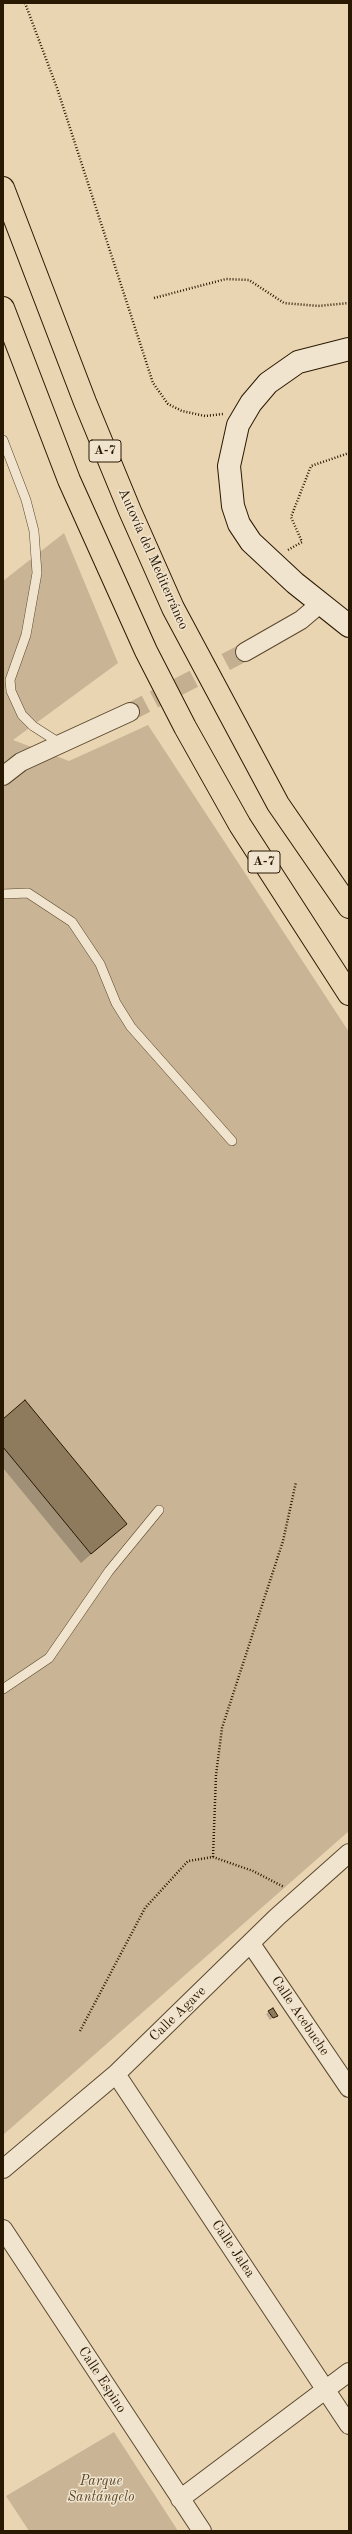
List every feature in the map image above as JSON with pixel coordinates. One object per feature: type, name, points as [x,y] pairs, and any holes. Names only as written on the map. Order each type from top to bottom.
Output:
[{"type":"highway","name":"Autovía del Mediterráneo","points":[[3,188],[85,402],[130,511],[173,608],[278,804],[349,907]]},
{"type":"highway","name":"A-7","points":[[3,308],[69,480],[113,580],[160,678],[240,825],[349,994]]},
{"type":"street","points":[[349,350],[298,362],[268,383],[251,403],[238,425],[229,466],[233,506],[239,524],[251,542],[267,559],[349,626]]},
{"type":"street","points":[[245,652],[301,620],[320,603]]},
{"type":"street","points":[[3,776],[21,762],[130,712]]},
{"type":"street","name":"Calle Agave","points":[[3,2169],[116,2074],[301,1896],[349,1853]]},
{"type":"street","name":"Calle Acebuche","points":[[251,1944],[349,2088]]},
{"type":"street","name":"Calle Jalea","points":[[116,2074],[349,2425]]},
{"type":"street","name":"Calle Espino","points":[[3,2229],[202,2531]]},
{"type":"street","points":[[180,2499],[349,2372]]},
{"type":"lane","points":[[3,440],[26,500],[34,531],[37,573],[26,634],[10,680],[11,691],[22,715],[33,726],[61,744]]},
{"type":"lane","points":[[3,894],[28,893],[72,922],[100,964],[116,1002],[131,1027],[232,1141]]},
{"type":"lane","points":[[3,1689],[48,1658],[109,1571],[159,1510]]},
{"type":"path","points":[[25,3],[57,88],[153,383],[168,404],[182,411],[206,416],[224,414]]},
{"type":"path","points":[[154,298],[226,279],[249,280],[284,303],[318,306],[349,303]]},
{"type":"path","points":[[282,553],[302,542],[291,517],[311,466],[349,453]]},
{"type":"path","points":[[213,1857],[216,1775],[222,1728],[283,1541],[296,1482]]},
{"type":"path","points":[[80,2031],[145,1908],[188,1861],[213,1857],[253,1871],[301,1896]]},
{"type":"green space","points":[[64,533],[118,663],[13,740],[69,761],[148,725],[349,1032],[349,1831],[3,2135],[3,581]]},
{"type":"green space","name":"Parque Santángelo","points":[[114,2432],[178,2531],[29,2531],[6,2496]]},
{"type":"building","points":[[25,1400],[127,1524],[91,1554],[3,1447],[3,1419]]},
{"type":"building","points":[[273,2008],[278,2016],[273,2018],[268,2011]]},
{"type":"tunnel","points":[[130,712],[245,652]]}]
